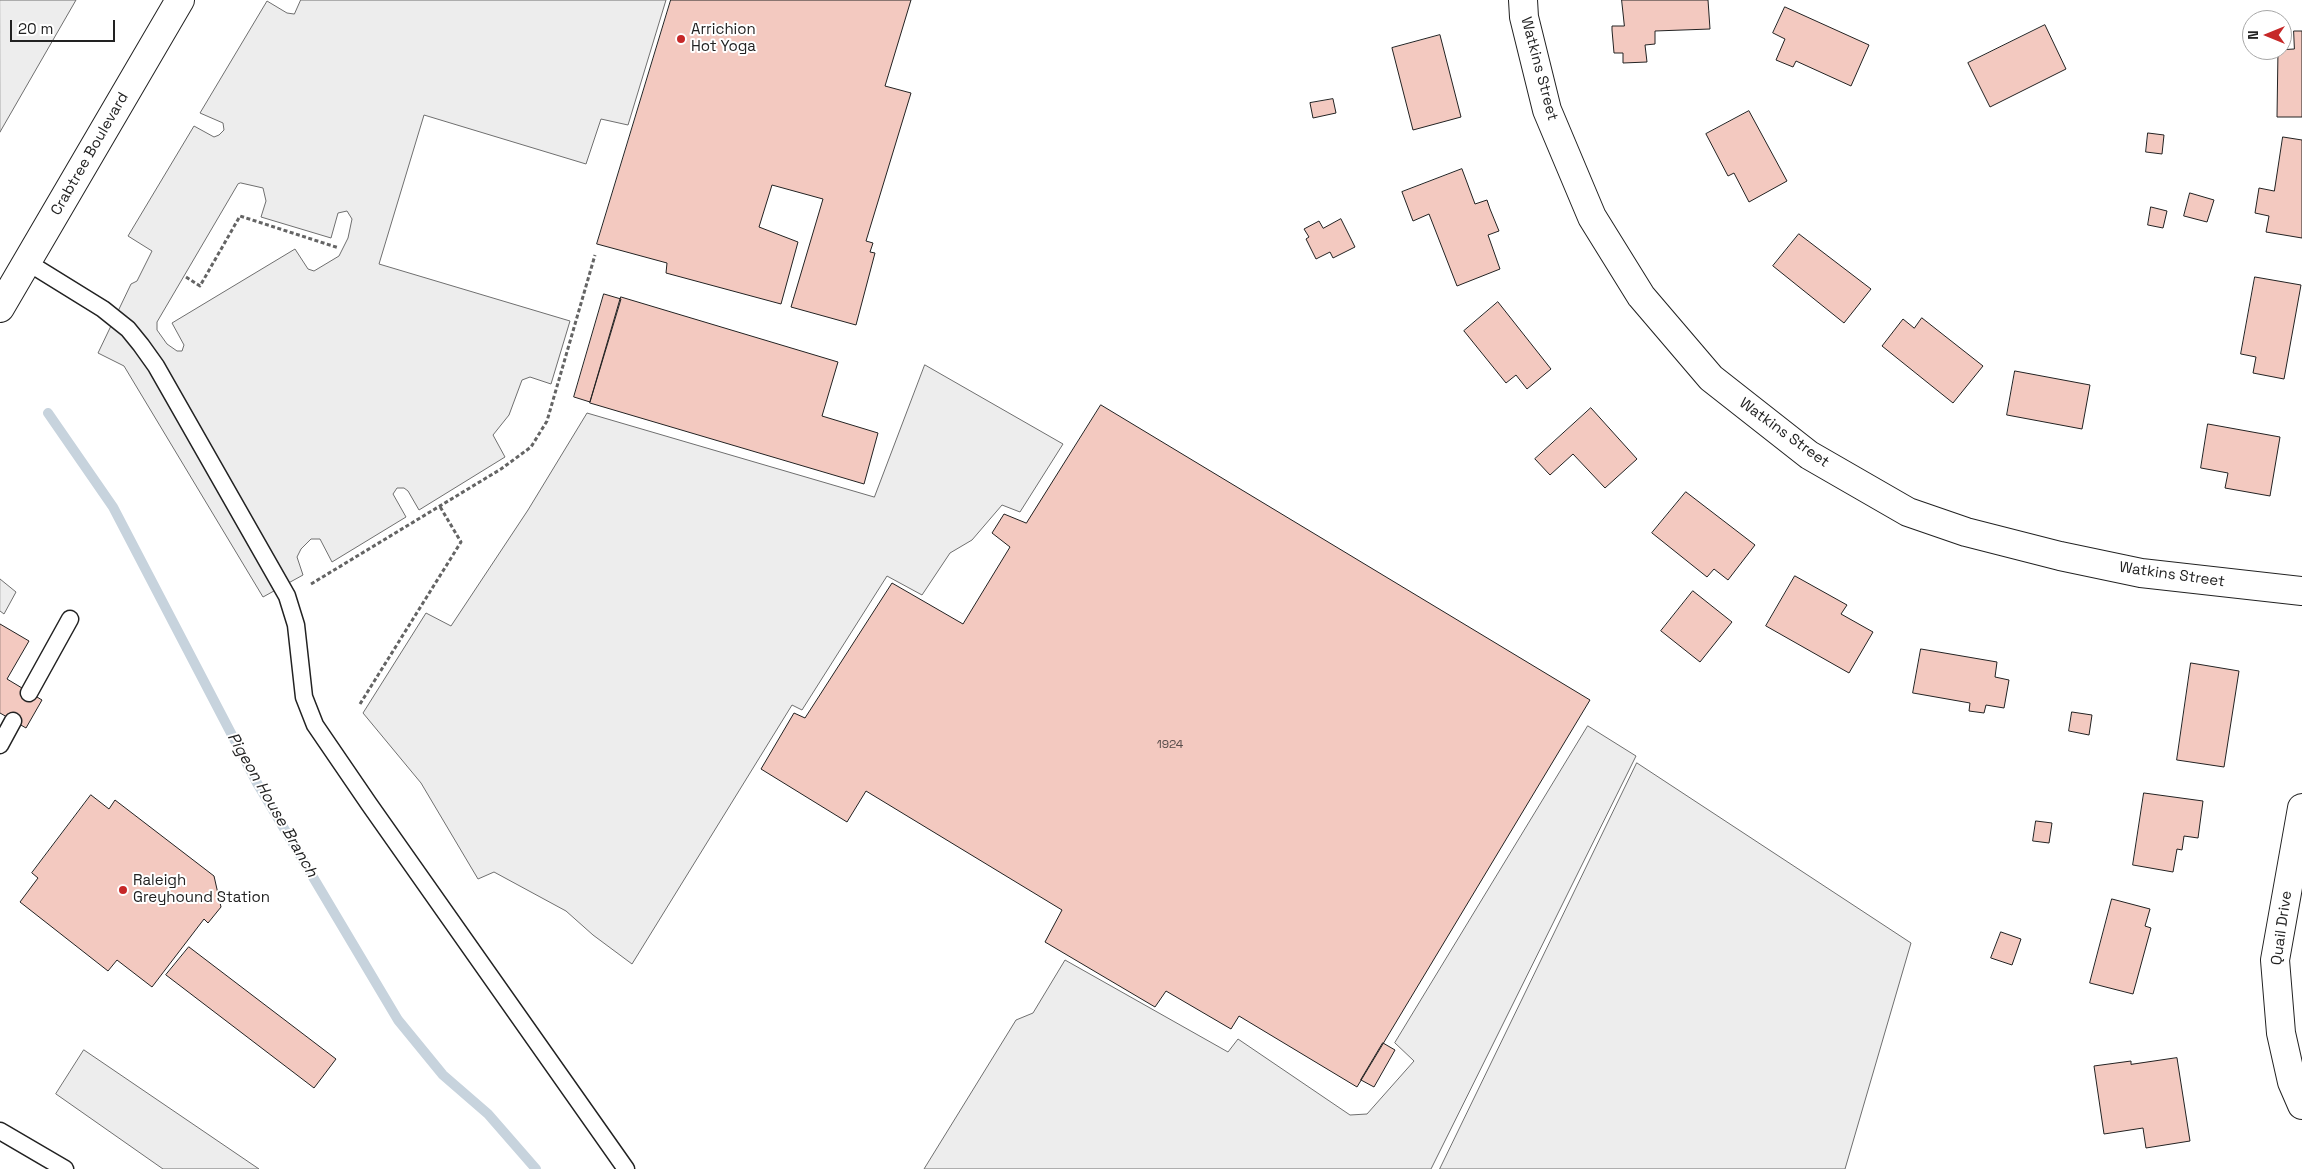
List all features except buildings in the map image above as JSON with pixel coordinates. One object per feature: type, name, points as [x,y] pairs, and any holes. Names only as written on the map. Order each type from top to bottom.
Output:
[{"type":"street","name":"Crabtree Boulevard","points":[[0,308],[180,0]]},
{"type":"street","name":"Watkins Street","points":[[1523,0],[1524,17],[1547,110],[1592,217],[1641,296],[1711,378],[1808,455],[1908,512],[1966,532],[2060,556],[2141,573],[2302,591]]},
{"type":"street","name":"Quail Drive","points":[[2302,808],[2275,960],[2281,1033],[2292,1082],[2302,1105]]},
{"type":"lane","points":[[27,262],[103,309],[128,329],[156,366],[287,596],[296,625],[304,697],[315,725],[626,1169]]},
{"type":"lane","points":[[30,692],[70,619]]},
{"type":"lane","points":[[0,745],[13,721]]},
{"type":"lane","points":[[0,1131],[65,1169]]},
{"type":"path","points":[[186,277],[200,286],[240,216],[339,248]]},
{"type":"path","points":[[310,584],[501,469],[531,447],[547,421],[595,255]]},
{"type":"path","points":[[360,704],[461,542],[439,505]]},
{"type":"shaded area","points":[[0,0],[76,0],[0,132]]},
{"type":"shaded area","points":[[301,0],[666,0],[628,125],[601,119],[586,164],[424,115],[379,264],[570,321],[551,384],[530,377],[522,380],[509,415],[493,435],[505,457],[419,510],[408,491],[404,488],[397,488],[393,494],[406,517],[332,562],[320,539],[311,539],[301,549],[297,557],[303,575],[263,597],[124,366],[98,353],[131,284],[137,281],[152,251],[128,236],[194,126],[214,137],[224,130],[223,123],[200,113],[267,1],[287,13],[294,14]],"holes":[[[238,184],[263,188],[266,201],[261,217],[331,238],[338,213],[347,211],[352,219],[348,238],[339,256],[314,271],[308,269],[295,249],[172,323],[184,345],[182,351],[177,351],[167,344],[157,330],[157,322]]]},
{"type":"shaded area","points":[[925,365],[1063,444],[1020,512],[1002,505],[972,540],[950,553],[922,595],[887,576],[802,710],[792,705],[632,964],[593,935],[566,911],[494,872],[478,879],[421,783],[363,713],[426,613],[451,626],[528,510],[587,413],[874,497]]},
{"type":"shaded area","points":[[0,579],[16,592],[4,614],[0,611]]},
{"type":"shaded area","points":[[1588,726],[1636,756],[1431,1169],[924,1169],[1016,1020],[1033,1013],[1065,960],[1228,1052],[1238,1039],[1350,1115],[1367,1114],[1414,1061],[1395,1043]]},
{"type":"shaded area","points":[[1637,763],[1911,943],[1845,1169],[1440,1169]]},
{"type":"shaded area","points":[[84,1050],[259,1169],[163,1169],[56,1094]]},
{"type":"waterway","name":"Pigeon House Branch","points":[[48,413],[113,507],[257,783],[398,1020],[443,1075],[488,1114],[536,1169]]},
{"type":"place","name":"Arrichion Hot Yoga","points":[[681,39]]},
{"type":"place","name":"Raleigh Greyhound Station","points":[[123,890]]}]
